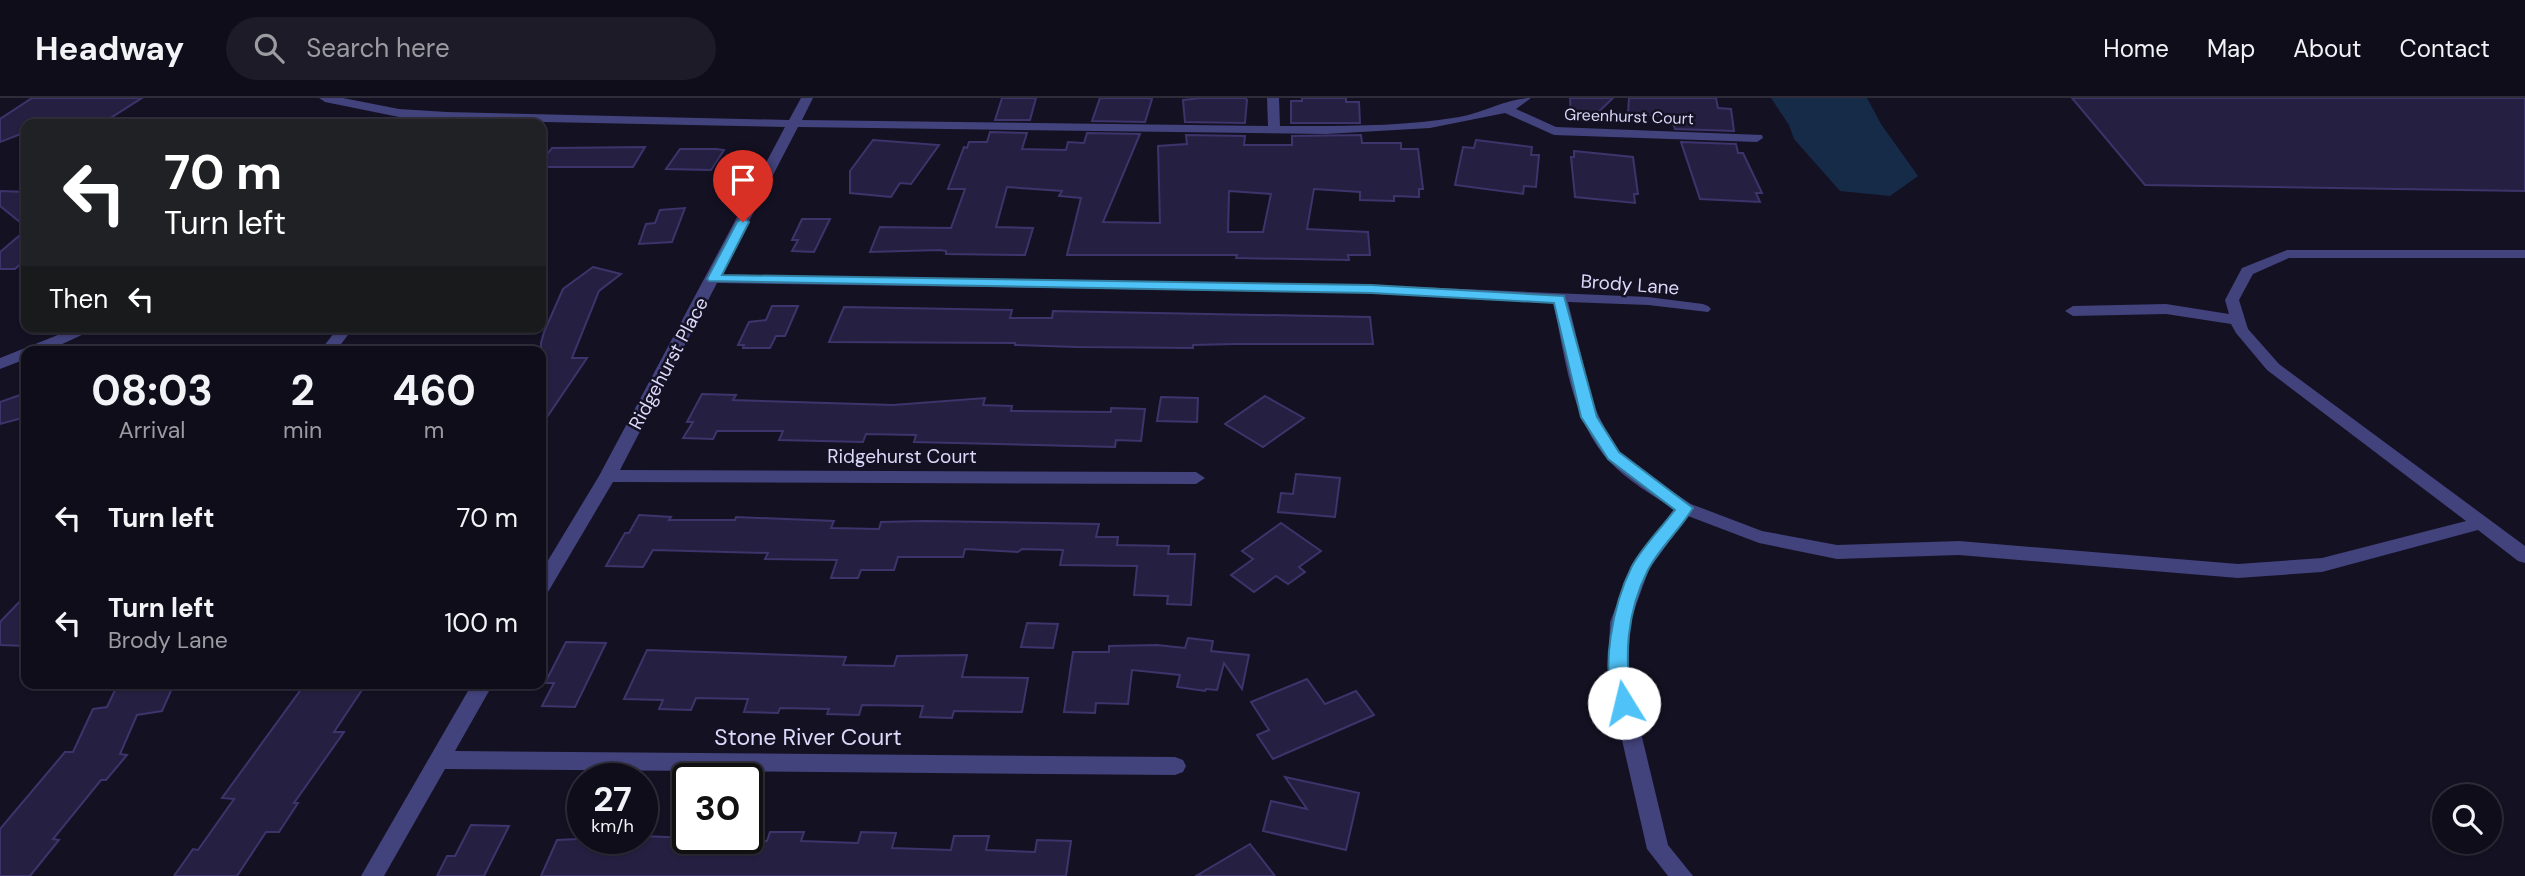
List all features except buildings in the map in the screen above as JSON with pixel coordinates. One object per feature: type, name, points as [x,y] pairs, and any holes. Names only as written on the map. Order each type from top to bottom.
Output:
[{"type":"street","points":[[325,98],[436,119]]},
{"type":"street","name":"Ridgehurst Place","points":[[546,579],[608,476],[807,98]]},
{"type":"street","points":[[1273,98],[1274,129]]},
{"type":"street","points":[[546,121],[1377,128],[1475,117],[1506,109],[1525,98]]},
{"type":"street","name":"Greenhurst Court","points":[[1506,109],[1554,131],[1757,138]]},
{"type":"street","points":[[2525,254],[2287,254],[2247,271],[2232,300],[2241,330],[2273,367],[2525,556]]},
{"type":"street","name":"Brody Lane","points":[[714,279],[1371,289],[1648,301],[1703,309]]},
{"type":"street","points":[[1560,299],[1589,417],[1614,456],[1685,508],[1759,537],[1837,552],[1959,548],[2238,571],[2322,565],[2481,523]]},
{"type":"street","points":[[2073,311],[2166,309],[2238,320]]},
{"type":"street","points":[[46,346],[77,333]]},
{"type":"street","points":[[0,364],[21,356]]},
{"type":"street","name":"Ridgehurst Court","points":[[608,476],[1196,478]]},
{"type":"street","points":[[1682,876],[1658,849],[1618,679],[1620,622],[1640,567],[1685,508]]},
{"type":"street","points":[[372,876],[480,689]]},
{"type":"street","name":"Stone River Court","points":[[440,760],[1175,766]]},
{"type":"water","points":[[1771,98],[1867,98],[1881,124],[1918,176],[1890,196],[1840,191],[1794,139],[1789,125]]},
{"type":"route","points":[[743,222],[714,279],[1371,289],[1560,299],[1589,417],[1614,456],[1685,508],[1640,567],[1620,622],[1618,679],[1624,703]]}]
